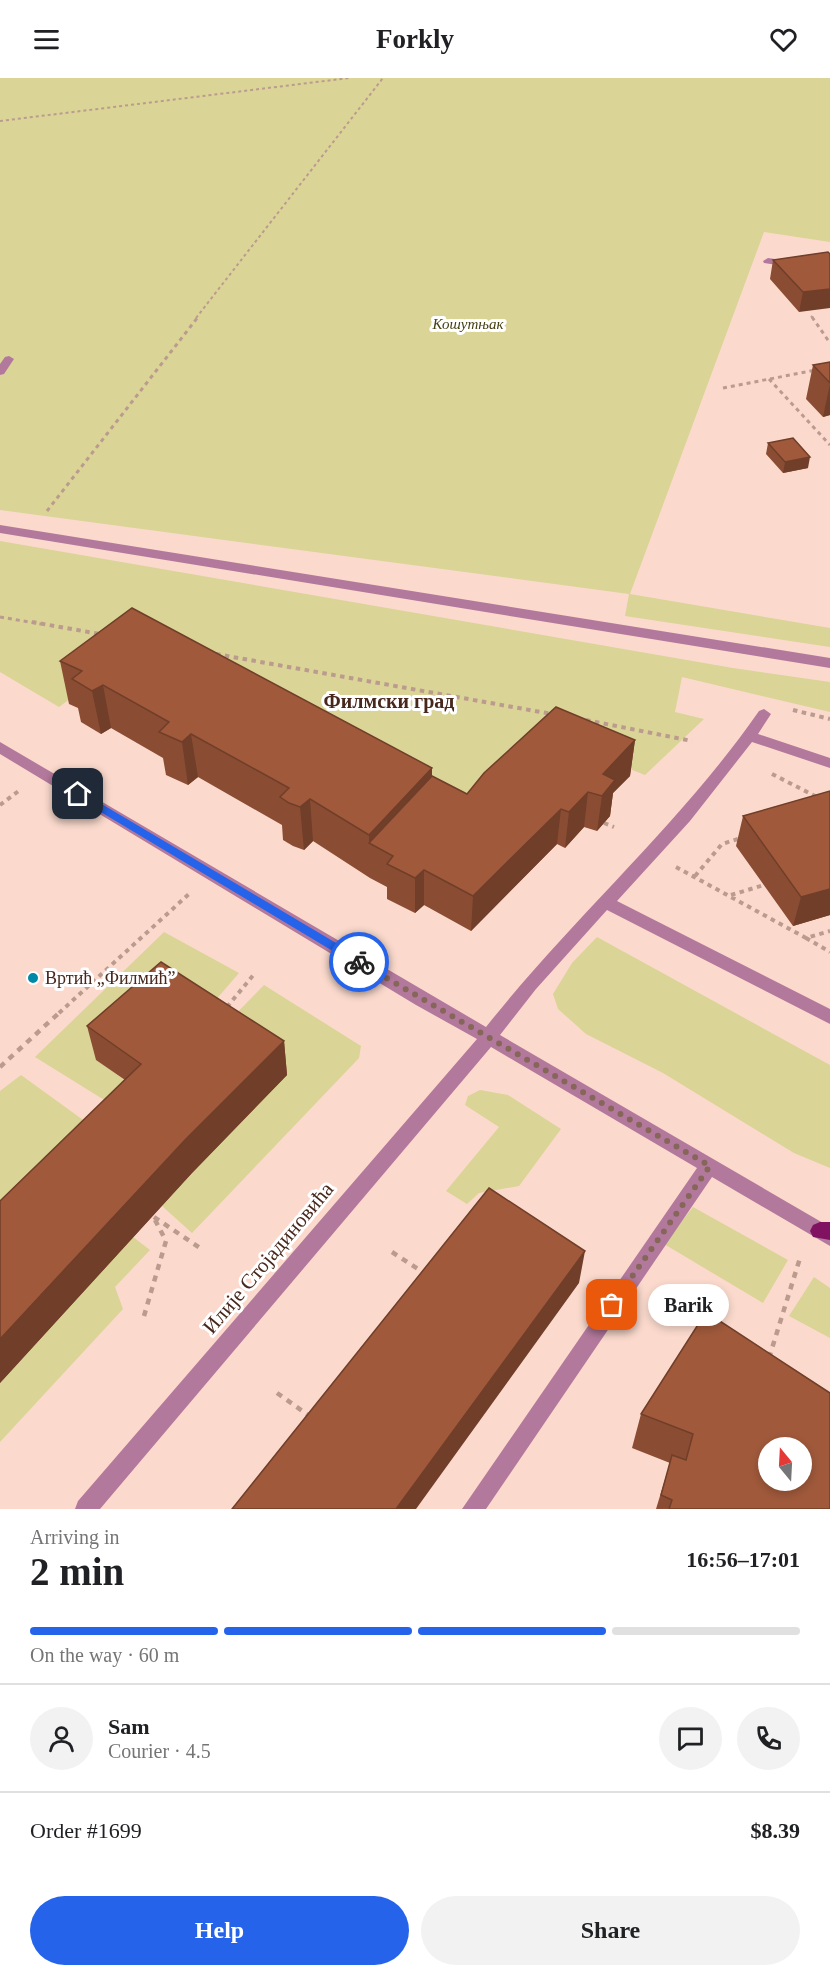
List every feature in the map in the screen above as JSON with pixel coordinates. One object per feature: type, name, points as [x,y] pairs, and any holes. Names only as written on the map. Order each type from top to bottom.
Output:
[{"type":"street","points":[[768,261],[830,270]]},
{"type":"street","points":[[0,372],[9,359]]},
{"type":"street","points":[[0,529],[830,663]]},
{"type":"street","name":"Илије Стојадиновића","points":[[86,1509],[488,1038],[536,977],[607,903],[736,756],[764,714]]},
{"type":"street","points":[[749,736],[830,763]]},
{"type":"street","points":[[0,747],[488,1038],[827,1233]]},
{"type":"street","points":[[607,903],[830,1017]]},
{"type":"street","points":[[473,1509],[710,1166]]},
{"type":"path","points":[[0,121],[349,78]]},
{"type":"path","points":[[28,534],[383,78]]},
{"type":"path","points":[[812,316],[830,343]]},
{"type":"path","points":[[723,388],[820,370]]},
{"type":"path","points":[[769,379],[830,445]]},
{"type":"path","points":[[0,617],[106,635]]},
{"type":"path","points":[[212,654],[553,714]]},
{"type":"path","points":[[764,714],[775,706],[830,719]]},
{"type":"path","points":[[576,718],[692,741]]},
{"type":"path","points":[[736,756],[830,803]]},
{"type":"path","points":[[0,806],[20,790]]},
{"type":"path","points":[[604,823],[614,827]]},
{"type":"path","points":[[695,876],[722,844],[744,837]]},
{"type":"path","points":[[650,854],[695,876],[830,951]]},
{"type":"path","points":[[0,1067],[212,874]]},
{"type":"path","points":[[730,896],[764,885]]},
{"type":"path","points":[[806,938],[830,931]]},
{"type":"path","points":[[223,1011],[255,973]]},
{"type":"path","points":[[144,1316],[166,1241],[153,1216],[203,1250]]},
{"type":"path","points":[[392,1252],[429,1275]]},
{"type":"path","points":[[765,1369],[800,1258]]},
{"type":"path","points":[[277,1393],[318,1421]]},
{"type":"green space","name":"Кошутњак","points":[[0,78],[830,78],[830,242],[764,232],[630,594],[830,628],[830,647],[625,616],[629,594],[0,510]]},
{"type":"green space","points":[[0,541],[733,668],[830,682],[830,712],[682,677],[675,712],[704,719],[645,775],[553,739],[465,817],[143,645],[59,707],[0,672]]},
{"type":"green space","points":[[164,932],[239,973],[201,1017],[97,1060],[149,1098],[130,1116],[35,1057]]},
{"type":"green space","points":[[597,937],[830,1065],[830,1168],[794,1153],[663,1073],[586,1034],[558,1009],[553,994],[572,963]]},
{"type":"green space","points":[[264,985],[361,1046],[359,1058],[192,1233],[162,1206],[192,1173],[221,1029]]},
{"type":"green space","points":[[21,1075],[108,1138],[0,1246],[0,1091]]},
{"type":"green space","points":[[480,1090],[508,1095],[561,1129],[519,1186],[479,1193],[467,1204],[446,1191],[499,1127],[465,1105],[468,1096]]},
{"type":"green space","points":[[693,1207],[788,1260],[763,1303],[664,1244]]},
{"type":"green space","points":[[133,1237],[150,1250],[115,1287],[123,1309],[0,1442],[0,1383]]},
{"type":"green space","points":[[814,1277],[830,1288],[830,1338],[789,1316]]},
{"type":"building","points":[[828,252],[830,254],[830,289],[803,292],[773,260]]},
{"type":"building","points":[[830,362],[830,383],[813,365]]},
{"type":"building","points":[[793,438],[810,457],[785,462],[768,443]]},
{"type":"building","points":[[132,608],[432,768],[369,835],[310,799],[300,807],[289,803],[280,797],[289,788],[191,734],[182,742],[159,732],[169,722],[103,685],[92,691],[72,679],[82,671],[60,661]]},
{"type":"building","points":[[556,707],[635,740],[603,774],[615,780],[602,796],[588,792],[569,812],[561,809],[473,896],[424,870],[415,878],[387,864],[393,856],[369,843],[432,776],[467,794],[484,773]]},
{"type":"building","points":[[830,791],[830,889],[801,897],[743,816]]},
{"type":"building","points":[[161,962],[284,1041],[185,1140],[0,1339],[0,1201],[141,1064],[87,1026]]},
{"type":"building","points":[[489,1188],[585,1251],[396,1509],[232,1509]]},
{"type":"building","points":[[706,1312],[830,1393],[830,1509],[669,1509],[672,1500],[661,1495],[672,1455],[686,1460],[693,1434],[641,1414]]},
{"type":"way so far","points":[[359,962],[710,1166],[612,1305]]},
{"type":"place","name":"Вртић „Филмић”","points":[[33,978]]},
{"type":"place","name":"Barik","points":[[612,1305]]},
{"type":"district","name":"Филмски град","points":[[389,701]]},
{"type":"route","points":[[78,794],[359,962]]}]
